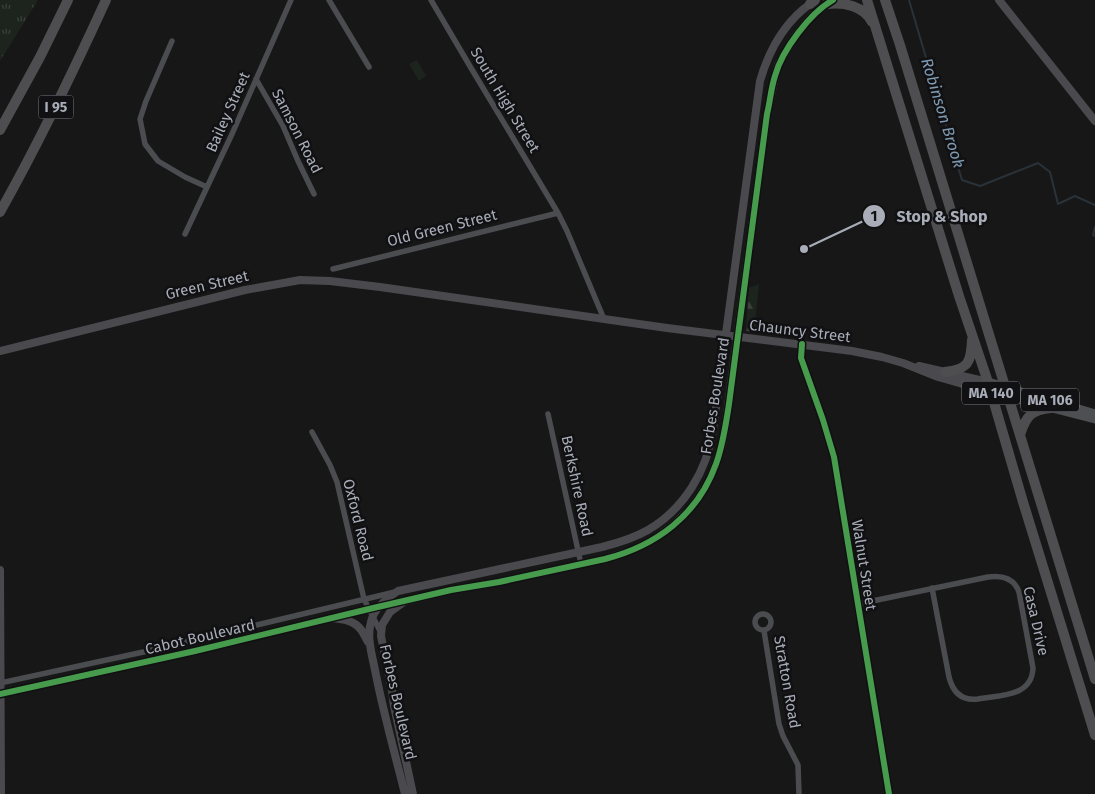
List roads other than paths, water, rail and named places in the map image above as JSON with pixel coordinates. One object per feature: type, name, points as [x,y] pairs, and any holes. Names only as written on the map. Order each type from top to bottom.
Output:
[{"type":"highway","name":"I 95","points":[[0,130],[40,57],[68,0]]},
{"type":"highway","name":"I 95","points":[[0,212],[60,100],[106,0]]},
{"type":"highway","name":"MA 140","points":[[867,0],[990,387],[1023,502],[1095,735]]},
{"type":"highway","name":"MA 140","points":[[885,0],[1095,679]]},
{"type":"highway","points":[[889,0],[890,13]]},
{"type":"highway","points":[[830,2],[854,6],[870,18],[876,30]]},
{"type":"highway","points":[[945,372],[961,368],[969,360],[972,334]]},
{"type":"highway","points":[[1020,435],[1026,420],[1033,412],[1051,408]]},
{"type":"main road","name":"Chauncy Street","points":[[990,387],[1095,414]]},
{"type":"main road","name":"Chauncy Street","points":[[1007,392],[1051,408],[1095,419]]},
{"type":"street","name":"Bailey Street","points":[[185,234],[232,134],[291,0]]},
{"type":"street","points":[[329,0],[369,67]]},
{"type":"street","name":"South High Street","points":[[431,0],[558,213]]},
{"type":"street","points":[[999,0],[1095,121]]},
{"type":"street","name":"Forbes Boulevard","points":[[405,794],[371,650],[370,622],[380,606],[398,591],[620,542],[648,529],[674,510],[703,468],[712,436],[760,80],[768,58],[789,23],[814,1]]},
{"type":"street","name":"Forbes Boulevard","points":[[380,633],[387,616],[405,601],[451,590],[506,581],[616,556],[654,540],[691,508],[715,468],[722,445],[767,114],[774,76],[778,65],[796,35],[812,16],[830,2]]},
{"type":"street","points":[[172,41],[140,119],[145,144],[158,161],[207,187]]},
{"type":"street","name":"Samson Road","points":[[256,79],[283,126],[314,194]]},
{"type":"street","points":[[558,213],[604,319]]},
{"type":"street","name":"Old Green Street","points":[[333,269],[558,213]]},
{"type":"street","name":"Green Street","points":[[0,351],[227,294],[293,280],[330,280],[423,293]]},
{"type":"street","name":"Chauncy Street","points":[[423,293],[604,319],[867,353],[945,372],[990,387]]},
{"type":"street","name":"Walnut Street","points":[[802,344],[800,358],[834,456],[889,794]]},
{"type":"street","name":"Chauncy Street","points":[[903,363],[938,377],[990,387]]},
{"type":"street","name":"Berkshire Road","points":[[548,414],[581,564]]},
{"type":"street","name":"Oxford Road","points":[[312,432],[338,484],[364,599],[372,616]]},
{"type":"street","points":[[0,570],[0,794]]},
{"type":"street","name":"Casa Drive","points":[[858,604],[932,588],[993,576],[1007,578],[1015,584],[1019,592],[1033,668],[1028,685],[1012,693],[972,700],[963,698],[956,693],[949,677],[932,588]]},
{"type":"street","name":"Cabot Boulevard","points":[[0,682],[148,651],[398,591]]},
{"type":"street","name":"Cabot Boulevard","points":[[0,694],[195,651],[405,601]]},
{"type":"street","name":"Forbes Boulevard","points":[[372,616],[380,633],[414,794]]},
{"type":"street","points":[[331,618],[347,620],[358,626],[371,650]]},
{"type":"street","name":"Stratton Road","points":[[764,631],[779,724],[798,765],[799,794]]},
{"type":"waterway","name":"Robinson Brook","points":[[909,0],[962,180],[980,186],[1038,163],[1050,172],[1058,204],[1075,196],[1095,205]]},
{"type":"waterway","name":"Robinson Brook","points":[[1095,227],[1093,235],[1095,236]]},
{"type":"place","name":"Stop & Shop","points":[[804,249]]}]
